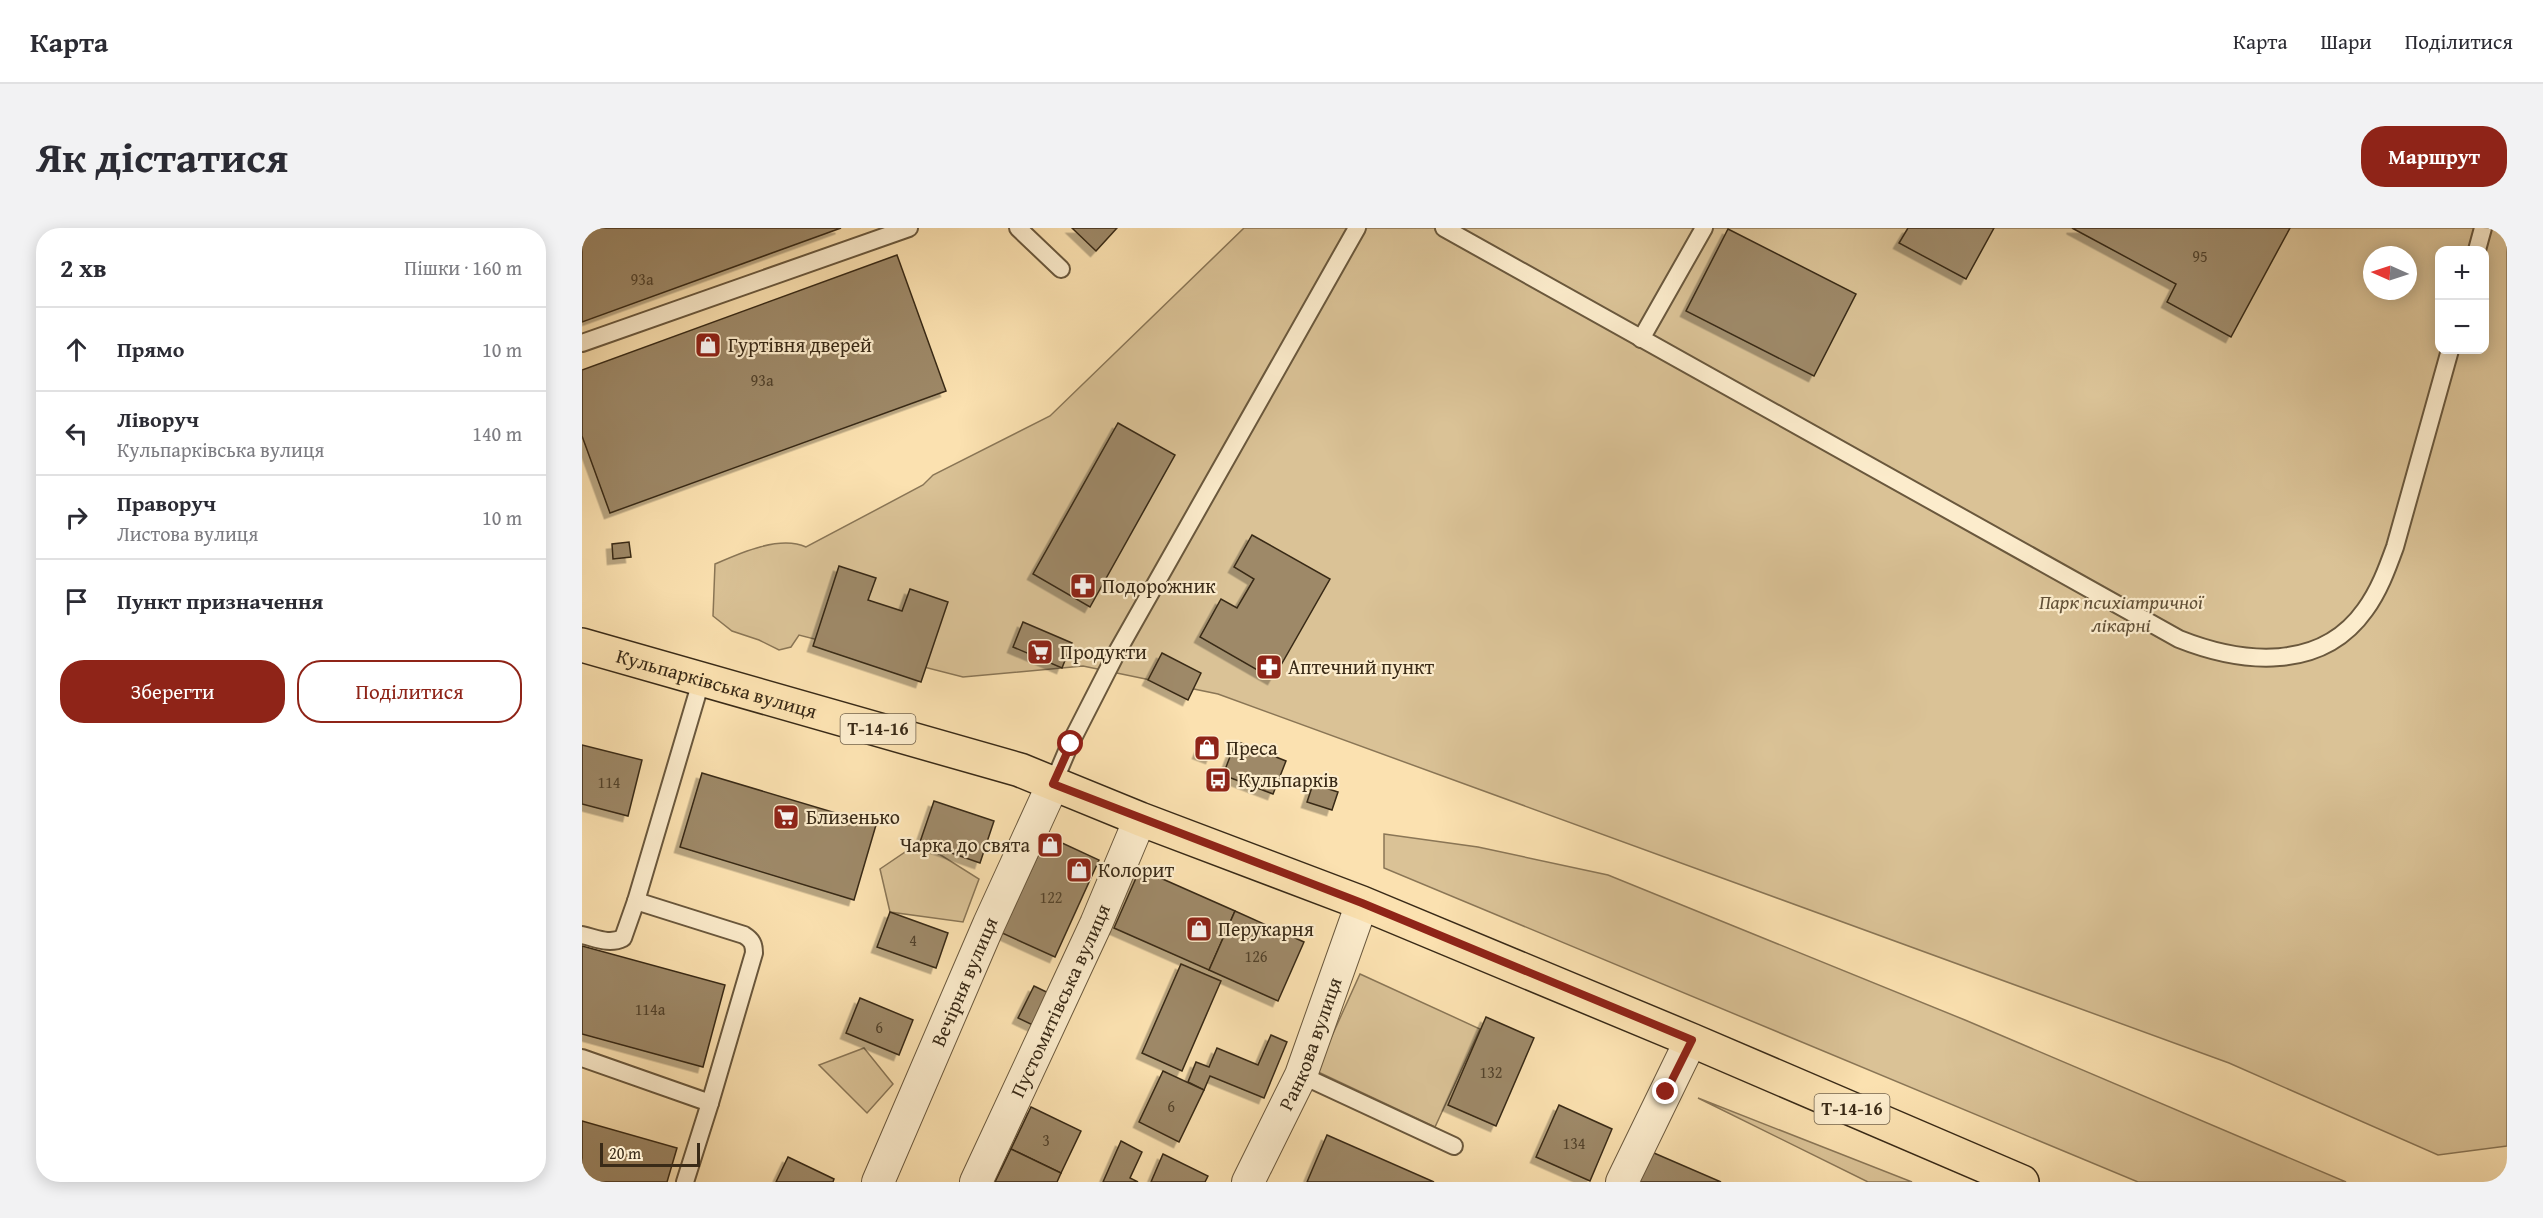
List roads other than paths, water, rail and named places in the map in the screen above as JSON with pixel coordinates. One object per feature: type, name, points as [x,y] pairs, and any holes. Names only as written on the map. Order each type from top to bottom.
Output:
[{"type":"main road","name":"Кульпарківська вулиця","points":[[582,645],[1020,770],[1140,819],[1362,903],[1692,1040],[2022,1182]]},
{"type":"street","name":"Вечірня вулиця","points":[[878,1182],[994,913],[1053,784]]},
{"type":"street","name":"Пустомитівська вулиця","points":[[976,1182],[1096,924],[1140,819]]},
{"type":"street","name":"Ранкова вулиця","points":[[1248,1182],[1300,1075],[1362,903]]},
{"type":"street","points":[[1622,1182],[1692,1040]]},
{"type":"lane","points":[[582,343],[909,228]]},
{"type":"lane","points":[[1018,228],[1062,269]]},
{"type":"lane","points":[[1053,784],[1117,652],[1357,228]]},
{"type":"lane","points":[[1444,228],[2180,639],[2207,650],[2236,657],[2266,658],[2296,655],[2316,649],[2334,639],[2364,611],[2375,593],[2395,547],[2449,354]]},
{"type":"lane","points":[[1641,339],[1704,228]]},
{"type":"lane","points":[[2478,246],[2483,228]]},
{"type":"lane","points":[[582,935],[608,942],[616,942],[623,938],[702,678]]},
{"type":"lane","points":[[636,901],[744,935],[754,945],[754,953],[685,1182]]},
{"type":"lane","points":[[582,1058],[710,1103]]},
{"type":"lane","points":[[1300,1075],[1454,1146]]},
{"type":"place","name":"Гуртівня дверей","points":[[708,345]]},
{"type":"place","name":"Подорожник","points":[[1083,586]]},
{"type":"place","name":"Продукти","points":[[1040,652]]},
{"type":"place","name":"Аптечний пункт","points":[[1269,667]]},
{"type":"place","name":"Преса","points":[[1207,748]]},
{"type":"place","name":"Кульпарків","points":[[1218,780]]},
{"type":"place","name":"Близенько","points":[[786,817]]},
{"type":"place","name":"Чарка до свята","points":[[1050,845]]},
{"type":"place","name":"Колорит","points":[[1079,870]]},
{"type":"place","name":"Перукарня","points":[[1199,929]]},
{"type":"park label","name":"Парк психіатричної лікарні","points":[[2121,614]]}]
